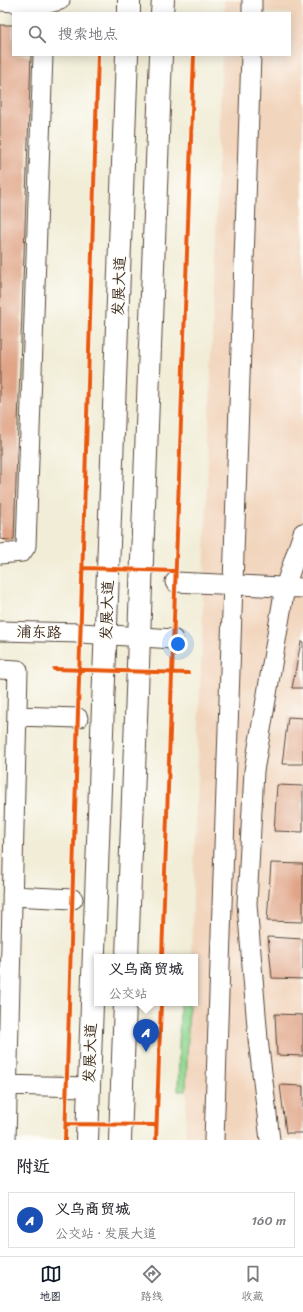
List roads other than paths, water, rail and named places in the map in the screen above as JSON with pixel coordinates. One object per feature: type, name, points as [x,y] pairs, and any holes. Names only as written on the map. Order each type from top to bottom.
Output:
[{"type":"main road","points":[[129,0],[129,12]]},
{"type":"main road","points":[[162,12],[163,0]]},
{"type":"main road","name":"发展大道","points":[[87,1140],[127,56]]},
{"type":"main road","points":[[127,954],[161,56]]},
{"type":"main road","points":[[120,1140],[125,1006]]},
{"type":"street","points":[[252,0],[252,12]]},
{"type":"street","points":[[0,1],[49,4]]},
{"type":"street","points":[[0,554],[22,552],[26,546],[43,56]]},
{"type":"street","points":[[214,1140],[250,56]]},
{"type":"street","points":[[270,1140],[258,1039],[248,904],[254,771],[294,588],[303,533]]},
{"type":"street","points":[[175,582],[294,588]]},
{"type":"street","name":"浦东路","points":[[0,631],[106,634],[173,639]]},
{"type":"street","points":[[0,669],[18,670],[12,896],[3,1085],[6,1140]]},
{"type":"street","points":[[17,716],[78,718]]},
{"type":"street","points":[[12,896],[73,899]]},
{"type":"street","points":[[3,1085],[88,1087]]},
{"type":"place","name":"义乌商贸城","points":[[146,1052]]}]
